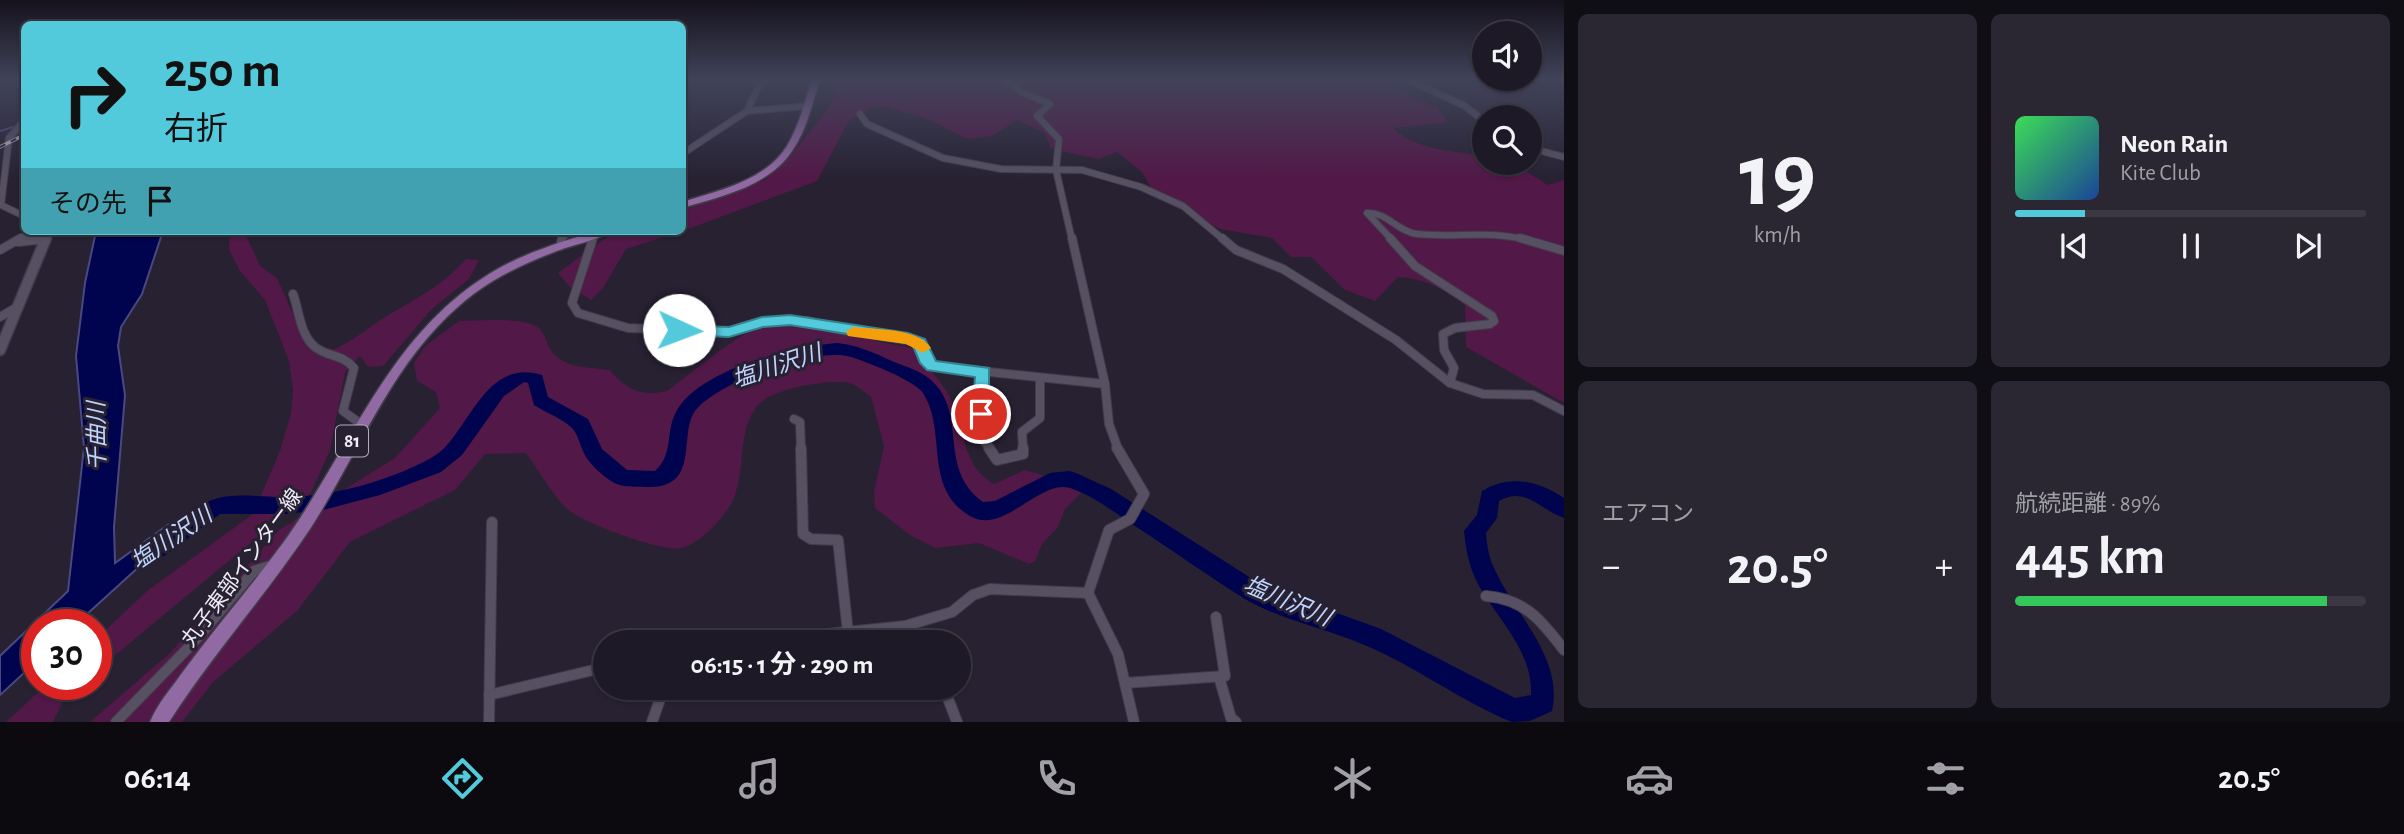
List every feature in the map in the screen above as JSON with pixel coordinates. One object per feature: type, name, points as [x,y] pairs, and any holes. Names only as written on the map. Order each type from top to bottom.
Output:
[{"type":"main road","points":[[686,204],[746,183],[777,164],[793,143],[804,113]]},
{"type":"main road","name":"丸子東部インター線","points":[[159,722],[202,657],[306,522],[361,424],[406,356],[448,309],[489,279],[560,246],[594,235]]},
{"type":"street","points":[[686,151],[744,113]]},
{"type":"street","points":[[1038,113],[1037,116],[1059,139],[1056,170],[1105,384],[1109,424],[1115,444],[1144,494],[1129,519],[1108,530],[1088,593]]},
{"type":"street","points":[[860,114],[867,124],[943,158],[1001,169],[1082,170],[1141,187],[1183,206],[1236,250],[1283,269],[1349,313],[1396,340],[1450,383],[1483,394],[1533,395],[1564,411]]},
{"type":"street","points":[[0,142],[9,138],[21,124]]},
{"type":"street","points":[[9,138],[6,181],[1,205],[21,215]]},
{"type":"street","points":[[1542,151],[1564,157]]},
{"type":"street","points":[[1450,383],[1454,368],[1444,350],[1443,334],[1455,328],[1490,324],[1494,321],[1492,316],[1415,265],[1367,213],[1377,213],[1414,234],[1508,234],[1564,251]]},
{"type":"street","points":[[0,250],[28,235]]},
{"type":"street","points":[[18,242],[48,235]]},
{"type":"street","points":[[0,350],[48,235]]},
{"type":"street","points":[[560,246],[560,241],[565,235]]},
{"type":"street","points":[[599,235],[572,303],[578,313],[628,328],[729,332],[781,320],[808,321],[836,329],[919,342],[932,366],[1105,384]]},
{"type":"street","points":[[293,294],[304,329],[315,346],[349,359],[354,368],[344,411],[361,424]]},
{"type":"street","points":[[0,317],[19,306]]},
{"type":"street","points":[[983,372],[980,435],[998,460],[1023,454],[1022,432],[1040,418],[1040,378]]},
{"type":"street","points":[[793,419],[800,422],[803,534],[811,539],[838,540],[848,630]]},
{"type":"street","points":[[489,722],[492,522]]},
{"type":"street","points":[[116,722],[193,643],[254,570],[276,564]]},
{"type":"street","points":[[872,630],[905,626],[952,612],[974,595],[990,589],[1088,593]]},
{"type":"street","points":[[1088,593],[1100,610],[1125,682],[1135,722]]},
{"type":"street","points":[[1486,596],[1508,596],[1532,608],[1564,650]]},
{"type":"street","points":[[1125,682],[1225,676],[1216,617]]},
{"type":"street","points":[[905,626],[908,630]]},
{"type":"street","points":[[489,695],[593,670]]},
{"type":"street","points":[[1219,677],[1231,718],[1236,722]]},
{"type":"street","points":[[652,722],[660,700]]},
{"type":"street","points":[[949,700],[957,722]]},
{"type":"shaded area","points":[[825,113],[863,113],[848,122],[817,181],[686,230],[686,209],[765,180],[789,157]]},
{"type":"shaded area","points":[[906,113],[1441,113],[1448,122],[1393,128],[1424,145],[1472,154],[1472,175],[1532,175],[1548,185],[1564,180],[1564,403],[1466,347],[1465,305],[1441,289],[1425,282],[1398,277],[1375,301],[1345,290],[1311,257],[1291,257],[1272,238],[1220,229],[1152,189],[1142,172],[1117,152],[1099,159],[1051,149],[1045,133],[1017,120],[992,136],[967,139],[928,119]]},
{"type":"shaded area","points":[[230,235],[246,235],[260,266],[277,278],[309,349],[323,353],[347,343],[426,292],[447,278],[466,259],[479,260],[469,279],[432,309],[383,366],[368,367],[360,356],[345,373],[330,450],[311,493],[112,658],[112,624],[147,591],[253,514],[280,451],[291,413],[293,390],[289,361],[265,300],[240,271],[229,250]]},
{"type":"shaded area","points":[[614,235],[670,235],[626,249],[603,288],[591,300],[569,286],[558,273],[604,239]]},
{"type":"shaded area","points":[[510,320],[529,323],[541,331],[555,356],[569,364],[610,370],[628,387],[649,393],[667,391],[731,343],[750,332],[766,328],[807,328],[914,348],[950,397],[970,457],[984,477],[994,484],[1025,470],[1075,485],[1081,493],[1065,509],[1058,527],[1042,544],[1035,561],[1029,564],[979,543],[935,548],[910,535],[875,508],[874,492],[884,446],[871,397],[855,385],[840,382],[787,390],[765,399],[758,405],[747,427],[737,491],[732,502],[711,530],[682,548],[659,546],[626,536],[571,512],[553,493],[526,453],[485,454],[455,490],[350,542],[297,611],[213,682],[182,722],[90,722],[170,653],[279,530],[395,458],[440,408],[436,392],[417,381],[414,363],[425,346],[459,321]]},
{"type":"shaded area","points":[[30,700],[64,700],[53,722],[6,722]]},
{"type":"water","name":"千曲川","points":[[95,235],[162,235],[142,294],[121,327],[118,346],[125,395],[114,527],[115,563],[169,524],[175,534],[93,609],[49,609],[68,591],[84,447],[76,356],[85,283]]},
{"type":"water","points":[[21,636],[21,676],[0,695],[0,656]]},
{"type":"waterway","points":[[0,131],[13,127]]},
{"type":"waterway","name":"塩川沢川","points":[[152,553],[205,512],[218,506],[286,506],[323,502],[380,487],[434,466],[455,450],[498,391],[510,381],[523,376],[536,379],[540,400],[581,424],[594,454],[622,478],[659,479],[676,459],[682,418],[697,398],[726,381],[764,365],[804,353],[837,349],[865,356],[909,375],[929,388],[939,409],[948,472],[964,499],[979,511],[998,509],[1050,481],[1069,479],[1104,495],[1257,594],[1373,637],[1513,710],[1530,709],[1543,702],[1544,680],[1538,659],[1527,638],[1486,577],[1477,555],[1475,531],[1487,518],[1489,497],[1508,488],[1538,493],[1564,510]]},
{"type":"railway","points":[[0,147],[21,136]]},
{"type":"slow traffic","points":[[853,332],[908,339],[919,342],[923,348]]},
{"type":"route","points":[[679,330],[729,332],[762,322],[790,320],[919,342],[932,366],[983,372],[981,414]]}]
